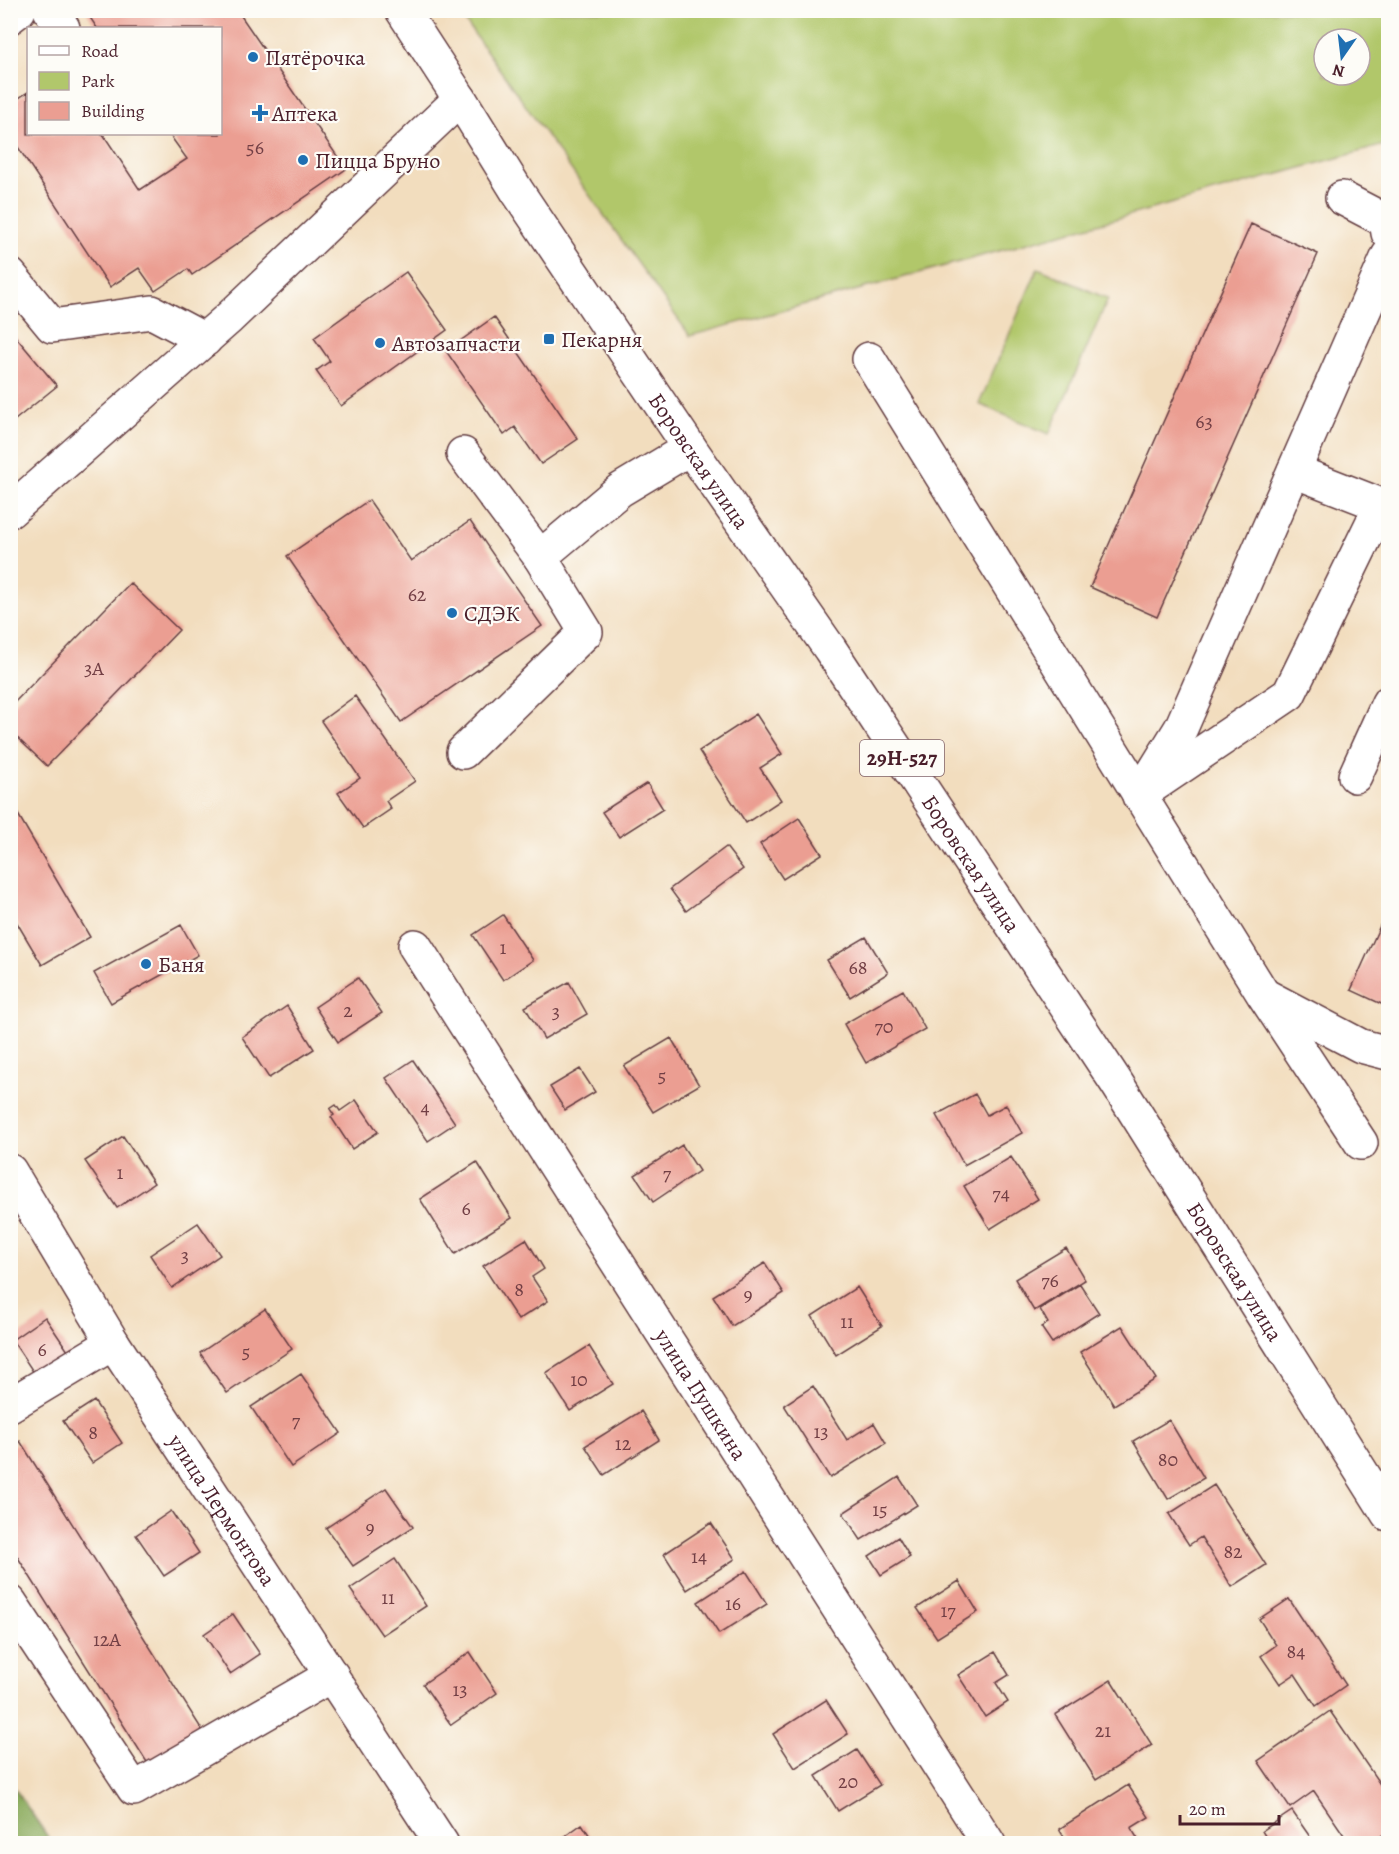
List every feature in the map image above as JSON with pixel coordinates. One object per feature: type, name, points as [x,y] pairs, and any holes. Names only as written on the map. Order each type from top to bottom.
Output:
[{"type":"street","points":[[10,17],[19,10]]},
{"type":"street","points":[[50,10],[62,27]]},
{"type":"street","name":"Боровская улица","points":[[402,10],[517,191],[690,448],[830,649],[1109,1072],[1389,1515]]},
{"type":"street","points":[[10,511],[205,340],[460,99]]},
{"type":"street","points":[[1342,198],[1386,221],[1389,233]]},
{"type":"street","points":[[1139,795],[1181,728],[1389,256]]},
{"type":"street","points":[[10,275],[52,326],[152,312],[205,340]]},
{"type":"street","points":[[869,359],[1263,994],[1361,1143]]},
{"type":"street","points":[[540,556],[621,490],[690,448]]},
{"type":"street","points":[[463,454],[540,556],[586,632],[463,752]]},
{"type":"street","points":[[1139,795],[1289,694],[1386,501],[1294,471]]},
{"type":"street","points":[[1355,776],[1389,702]]},
{"type":"street","name":"улица Пушкина","points":[[415,946],[989,1844]]},
{"type":"street","points":[[1263,994],[1361,1046],[1389,1053]]},
{"type":"street","name":"улица Лермонтова","points":[[10,1171],[113,1343],[442,1844]]},
{"type":"street","points":[[10,1405],[113,1343]]},
{"type":"street","points":[[10,1602],[134,1789],[332,1675]]},
{"type":"green space","points":[[458,11],[1388,11],[1388,144],[690,336]]},
{"type":"green space","points":[[1038,268],[1108,299],[1049,434],[979,404]]},
{"type":"green space","points":[[11,1783],[52,1843],[11,1843]]},
{"type":"building","points":[[91,10],[237,10],[346,169],[192,275],[188,269],[155,291],[139,268],[110,287],[10,135],[10,104],[27,93],[27,135],[104,135],[140,190],[187,159],[170,135],[222,135],[222,27],[96,27],[87,13]]},
{"type":"building","points":[[1251,224],[1318,254],[1157,617],[1090,587]]},
{"type":"building","points":[[406,272],[447,330],[341,406],[316,371],[330,361],[314,338]]},
{"type":"building","points":[[494,317],[578,439],[541,464],[515,427],[504,435],[446,351]]},
{"type":"building","points":[[10,330],[57,386],[10,424]]},
{"type":"building","points":[[369,500],[411,561],[470,521],[542,626],[401,722],[287,556]]},
{"type":"building","points":[[130,583],[179,630],[47,766],[10,731],[10,707]]},
{"type":"building","points":[[355,696],[415,781],[386,801],[391,809],[363,828],[338,793],[360,778],[321,721]]},
{"type":"building","points":[[756,714],[782,754],[760,768],[781,800],[746,823],[699,751]]},
{"type":"building","points":[[647,783],[663,809],[619,837],[602,812]]},
{"type":"building","points":[[16,811],[90,937],[42,965],[10,911],[10,814]]},
{"type":"building","points":[[799,818],[822,854],[783,879],[760,844]]},
{"type":"building","points":[[726,847],[743,869],[686,911],[670,889]]},
{"type":"building","points":[[1388,908],[1388,1007],[1351,990]]},
{"type":"building","points":[[503,915],[533,960],[503,980],[473,935]]},
{"type":"building","name":"Баня","points":[[181,925],[198,955],[111,1003],[94,973]]},
{"type":"building","points":[[866,937],[888,973],[850,997],[827,960]]},
{"type":"building","points":[[358,978],[382,1013],[338,1042],[315,1007]]},
{"type":"building","points":[[569,982],[587,1014],[544,1039],[525,1007]]},
{"type":"building","points":[[903,990],[925,1029],[866,1063],[844,1024]]},
{"type":"building","points":[[287,1006],[314,1049],[269,1078],[242,1037]]},
{"type":"building","points":[[671,1038],[699,1085],[653,1112],[624,1066]]},
{"type":"building","points":[[413,1060],[455,1123],[428,1141],[386,1078]]},
{"type":"building","points":[[580,1069],[595,1092],[565,1110],[550,1087]]},
{"type":"building","points":[[975,1094],[987,1115],[1006,1105],[1022,1133],[964,1165],[936,1115]]},
{"type":"building","points":[[356,1100],[378,1132],[352,1149],[331,1117],[334,1115],[330,1109],[336,1105],[340,1111]]},
{"type":"building","points":[[123,1136],[154,1183],[117,1208],[85,1161]]},
{"type":"building","points":[[682,1145],[699,1171],[653,1202],[635,1175]]},
{"type":"building","points":[[1011,1157],[1038,1199],[990,1229],[964,1186]]},
{"type":"building","points":[[477,1162],[512,1218],[455,1254],[420,1199]]},
{"type":"building","points":[[198,1223],[220,1255],[172,1288],[150,1255]]},
{"type":"building","points":[[526,1239],[544,1269],[532,1277],[548,1301],[518,1320],[483,1266]]},
{"type":"building","points":[[1066,1248],[1085,1280],[1034,1311],[1015,1279]]},
{"type":"building","points":[[765,1263],[784,1293],[732,1326],[713,1296]]},
{"type":"building","points":[[1080,1284],[1099,1313],[1052,1343],[1041,1327],[1048,1323],[1040,1309]]},
{"type":"building","points":[[857,1287],[882,1326],[836,1355],[812,1316]]},
{"type":"building","points":[[265,1309],[292,1349],[227,1393],[200,1353]]},
{"type":"building","points":[[45,1317],[72,1357],[38,1379],[12,1340]]},
{"type":"building","points":[[1122,1326],[1156,1379],[1114,1405],[1080,1352]]},
{"type":"building","points":[[589,1346],[613,1384],[570,1411],[546,1373]]},
{"type":"building","points":[[301,1374],[341,1433],[291,1467],[251,1407]]},
{"type":"building","points":[[813,1386],[847,1440],[874,1423],[886,1443],[830,1478],[784,1405]]},
{"type":"building","points":[[94,1401],[122,1443],[92,1463],[63,1421]]},
{"type":"building","points":[[641,1411],[659,1440],[604,1475],[585,1446]]},
{"type":"building","points":[[1169,1420],[1204,1478],[1168,1499],[1133,1441]]},
{"type":"building","points":[[20,1441],[204,1733],[150,1767],[10,1545],[10,1447]]},
{"type":"building","points":[[899,1477],[917,1505],[861,1540],[843,1513]]},
{"type":"building","points":[[1214,1485],[1266,1565],[1232,1587],[1201,1537],[1189,1545],[1169,1514]]},
{"type":"building","points":[[386,1488],[413,1527],[353,1566],[326,1528]]},
{"type":"building","points":[[171,1511],[199,1553],[164,1576],[136,1535]]},
{"type":"building","points":[[711,1523],[735,1559],[687,1590],[664,1554]]},
{"type":"building","points":[[898,1537],[910,1557],[881,1575],[869,1556]]},
{"type":"building","points":[[395,1559],[426,1606],[382,1635],[350,1589]]},
{"type":"building","points":[[746,1571],[767,1604],[719,1634],[698,1602]]},
{"type":"building","points":[[959,1581],[978,1612],[937,1638],[917,1608]]},
{"type":"building","points":[[1289,1599],[1346,1685],[1316,1706],[1295,1674],[1280,1684],[1261,1656],[1276,1645],[1259,1619]]},
{"type":"building","points":[[233,1614],[260,1654],[230,1674],[204,1634]]},
{"type":"building","points":[[470,1652],[497,1693],[451,1725],[423,1684]]},
{"type":"building","points":[[995,1652],[1009,1675],[996,1683],[1008,1702],[985,1717],[958,1675]]},
{"type":"building","points":[[1111,1680],[1152,1745],[1096,1780],[1055,1715]]},
{"type":"building","points":[[826,1700],[848,1734],[795,1768],[773,1734]]},
{"type":"building","points":[[1330,1711],[1388,1796],[1388,1831],[1370,1844],[1350,1844],[1314,1791],[1290,1808],[1258,1761]]},
{"type":"building","points":[[857,1750],[880,1785],[838,1811],[816,1776]]},
{"type":"building","points":[[1128,1785],[1149,1817],[1131,1828],[1141,1844],[1068,1844],[1059,1829]]},
{"type":"building","points":[[1292,1811],[1315,1844],[1270,1844],[1262,1831]]},
{"type":"building","points":[[582,1824],[595,1844],[554,1844]]},
{"type":"place","name":"Пятёрочка","points":[[253,57]]},
{"type":"place","name":"Аптека","points":[[260,113]]},
{"type":"place","name":"Пицца Бруно","points":[[303,160]]},
{"type":"place","name":"Пекарня","points":[[549,339]]},
{"type":"place","name":"Автозапчасти","points":[[380,343]]},
{"type":"place","name":"СДЭК","points":[[452,613]]},
{"type":"place","name":"Баня","points":[[146,964]]}]
